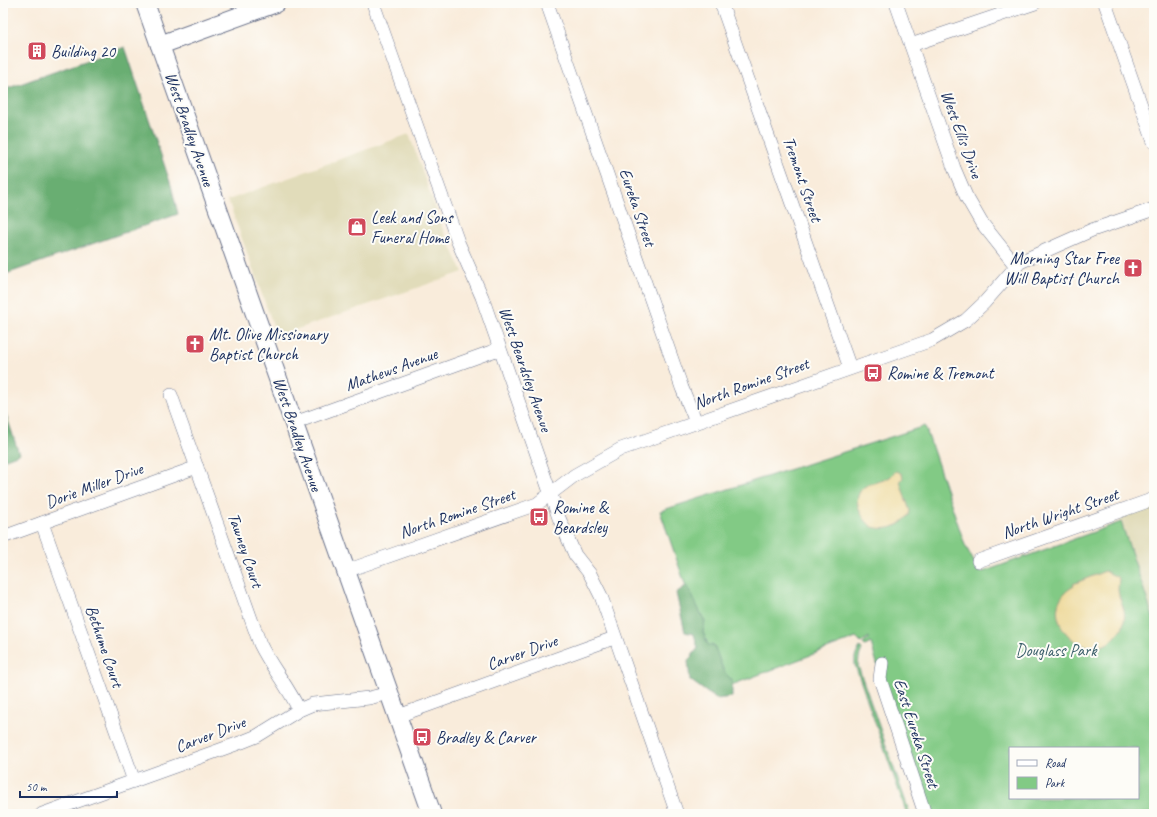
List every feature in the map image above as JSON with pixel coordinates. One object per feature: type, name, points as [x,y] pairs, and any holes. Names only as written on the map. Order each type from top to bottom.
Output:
[{"type":"main road","name":"West Bradley Avenue","points":[[145,3],[432,814]]},
{"type":"main road","points":[[160,45],[276,3]]},
{"type":"street","name":"West Beardsley Avenue","points":[[373,3],[458,242],[482,297],[550,493],[568,541],[575,555],[590,574],[601,596],[614,638],[638,700],[651,742],[677,814]]},
{"type":"street","name":"Eureka Street","points":[[547,3],[679,380],[696,422]]},
{"type":"street","name":"Tremont Street","points":[[722,3],[850,368]]},
{"type":"street","name":"West Ellis Drive","points":[[896,3],[954,168],[966,196],[981,222],[1016,266]]},
{"type":"street","points":[[911,45],[1035,3]]},
{"type":"street","points":[[1106,3],[1154,142]]},
{"type":"street","name":"North Romine Street","points":[[346,571],[537,504],[575,475],[621,449],[932,340],[953,329],[984,303],[1016,266],[1036,254],[1092,230],[1154,209]]},
{"type":"street","name":"Mathews Avenue","points":[[294,423],[499,349]]},
{"type":"street","name":"Tawney Court","points":[[171,395],[260,644],[267,658],[291,693],[299,710]]},
{"type":"street","name":"Dorie Miller Drive","points":[[3,537],[197,467]]},
{"type":"street","name":"North Wright Street","points":[[978,560],[1154,498]]},
{"type":"street","name":"Bethume Court","points":[[42,523],[134,781]]},
{"type":"street","name":"Carver Drive","points":[[398,716],[614,638]]},
{"type":"street","name":"East Eureka Street","points":[[882,663],[880,678],[925,814]]},
{"type":"street","name":"Carver Drive","points":[[42,814],[257,736],[299,710],[326,702],[365,699],[389,693]]},
{"type":"shaded area","points":[[409,134],[443,230],[463,272],[277,336],[228,200]]},
{"type":"shaded area","points":[[1154,499],[1154,620],[1117,511]]},
{"type":"green space","points":[[125,47],[171,185],[178,214],[3,275],[3,90]]},
{"type":"green space","points":[[3,405],[19,454],[3,460]]},
{"type":"green space","name":"Douglass Park","points":[[925,426],[965,545],[980,573],[1121,522],[1154,620],[1154,814],[927,814],[887,698],[871,643],[865,646],[863,644],[869,639],[869,637],[861,643],[856,638],[721,689],[660,511]]},
{"type":"green space","points":[[687,585],[705,622],[703,632],[708,645],[714,645],[724,672],[732,680],[732,697],[716,699],[690,680],[688,661],[698,648],[694,634],[685,632],[676,593]]},
{"type":"green space","points":[[860,647],[862,649],[858,666],[910,814],[907,814],[855,665],[855,657]]},
{"type":"sand","points":[[897,471],[902,474],[903,478],[900,482],[910,511],[909,515],[893,527],[872,527],[864,519],[857,503],[860,492],[867,485],[887,479]]},
{"type":"sand","points":[[1105,571],[1119,578],[1118,590],[1125,615],[1121,630],[1116,636],[1104,645],[1090,647],[1078,643],[1067,634],[1060,622],[1057,609],[1062,597],[1074,586],[1073,584]]},
{"type":"place","name":"Building 20","points":[[37,51]]},
{"type":"place","name":"Leek and Sons Funeral Home","points":[[357,227]]},
{"type":"place","name":"Morning Star Free Will Baptist Church","points":[[1133,268]]},
{"type":"place","name":"Mt. Olive Missionary Baptist Church","points":[[195,344]]},
{"type":"place","name":"Romine & Tremont","points":[[873,373]]},
{"type":"place","name":"Romine & Beardsley","points":[[539,517]]},
{"type":"place","name":"Bradley & Carver","points":[[422,737]]}]
